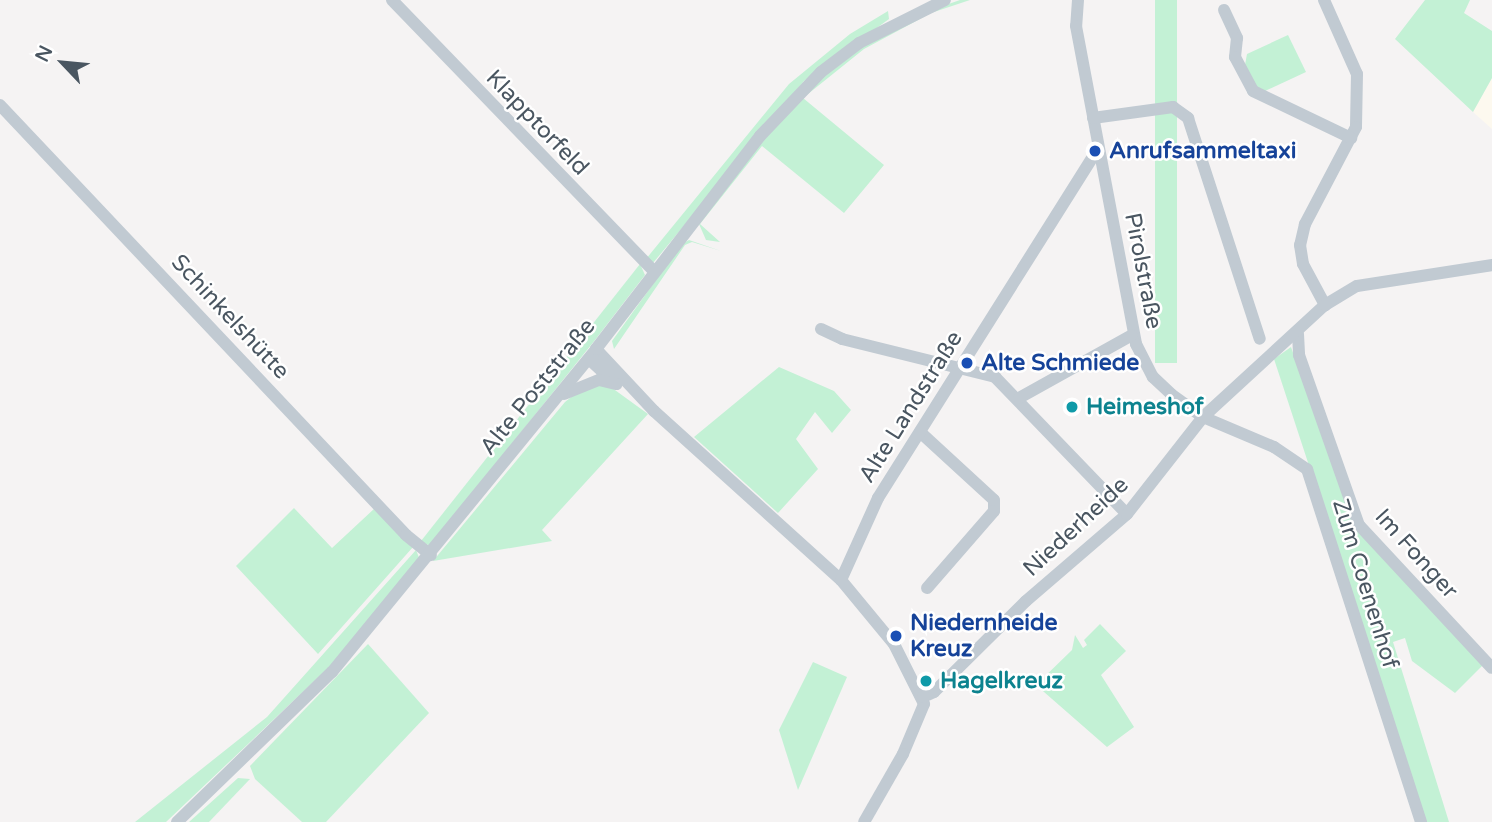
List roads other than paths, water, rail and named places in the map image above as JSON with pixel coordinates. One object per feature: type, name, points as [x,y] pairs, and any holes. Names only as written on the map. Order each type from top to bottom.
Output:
[{"type":"street","name":"Klapptorfeld","points":[[392,0],[655,272]]},
{"type":"street","name":"Alte Poststraße","points":[[177,822],[332,672],[431,555],[592,354],[760,136],[821,72],[897,21],[945,0]]},
{"type":"street","points":[[1078,0],[1076,26],[1098,148]]},
{"type":"street","points":[[1324,0],[1357,74],[1356,127],[1305,224],[1300,245],[1303,264],[1325,306]]},
{"type":"street","points":[[1224,10],[1237,37],[1236,57],[1253,91],[1351,138]]},
{"type":"street","name":"Schinkelshütte","points":[[0,105],[406,535],[431,555]]},
{"type":"street","points":[[1093,118],[1173,107],[1188,118],[1260,340]]},
{"type":"street","name":"Pirolstraße","points":[[1098,148],[1132,335],[1153,376],[1203,417]]},
{"type":"street","name":"Alte Landstraße","points":[[841,580],[878,498],[1098,148]]},
{"type":"street","name":"Niederheide","points":[[923,696],[934,692],[1026,601],[1127,514],[1203,417],[1265,358],[1298,334],[1325,306],[1357,286],[1492,265]]},
{"type":"street","points":[[821,329],[842,339],[995,377],[1019,398],[1127,514]]},
{"type":"street","name":"Im Fonger","points":[[1298,334],[1298,355],[1359,525],[1492,668]]},
{"type":"street","points":[[1019,398],[1132,335]]},
{"type":"street","points":[[592,354],[617,384],[654,411]]},
{"type":"street","points":[[592,354],[841,580],[894,644],[923,696],[917,727],[864,822]]},
{"type":"street","points":[[544,414],[568,389],[599,380],[617,384]]},
{"type":"street","name":"Zum Coenenhof","points":[[1203,417],[1274,447],[1307,469],[1421,822]]},
{"type":"street","points":[[920,432],[994,500],[994,511],[927,588]]},
{"type":"place","name":"Anrufsammeltaxi","points":[[1095,151]]},
{"type":"place","name":"Alte Schmiede","points":[[967,363]]},
{"type":"place","name":"Heimeshof","points":[[1072,407]]},
{"type":"place","name":"Niedernheide Kreuz","points":[[896,636]]},
{"type":"place","name":"Hagelkreuz","points":[[926,681]]}]
